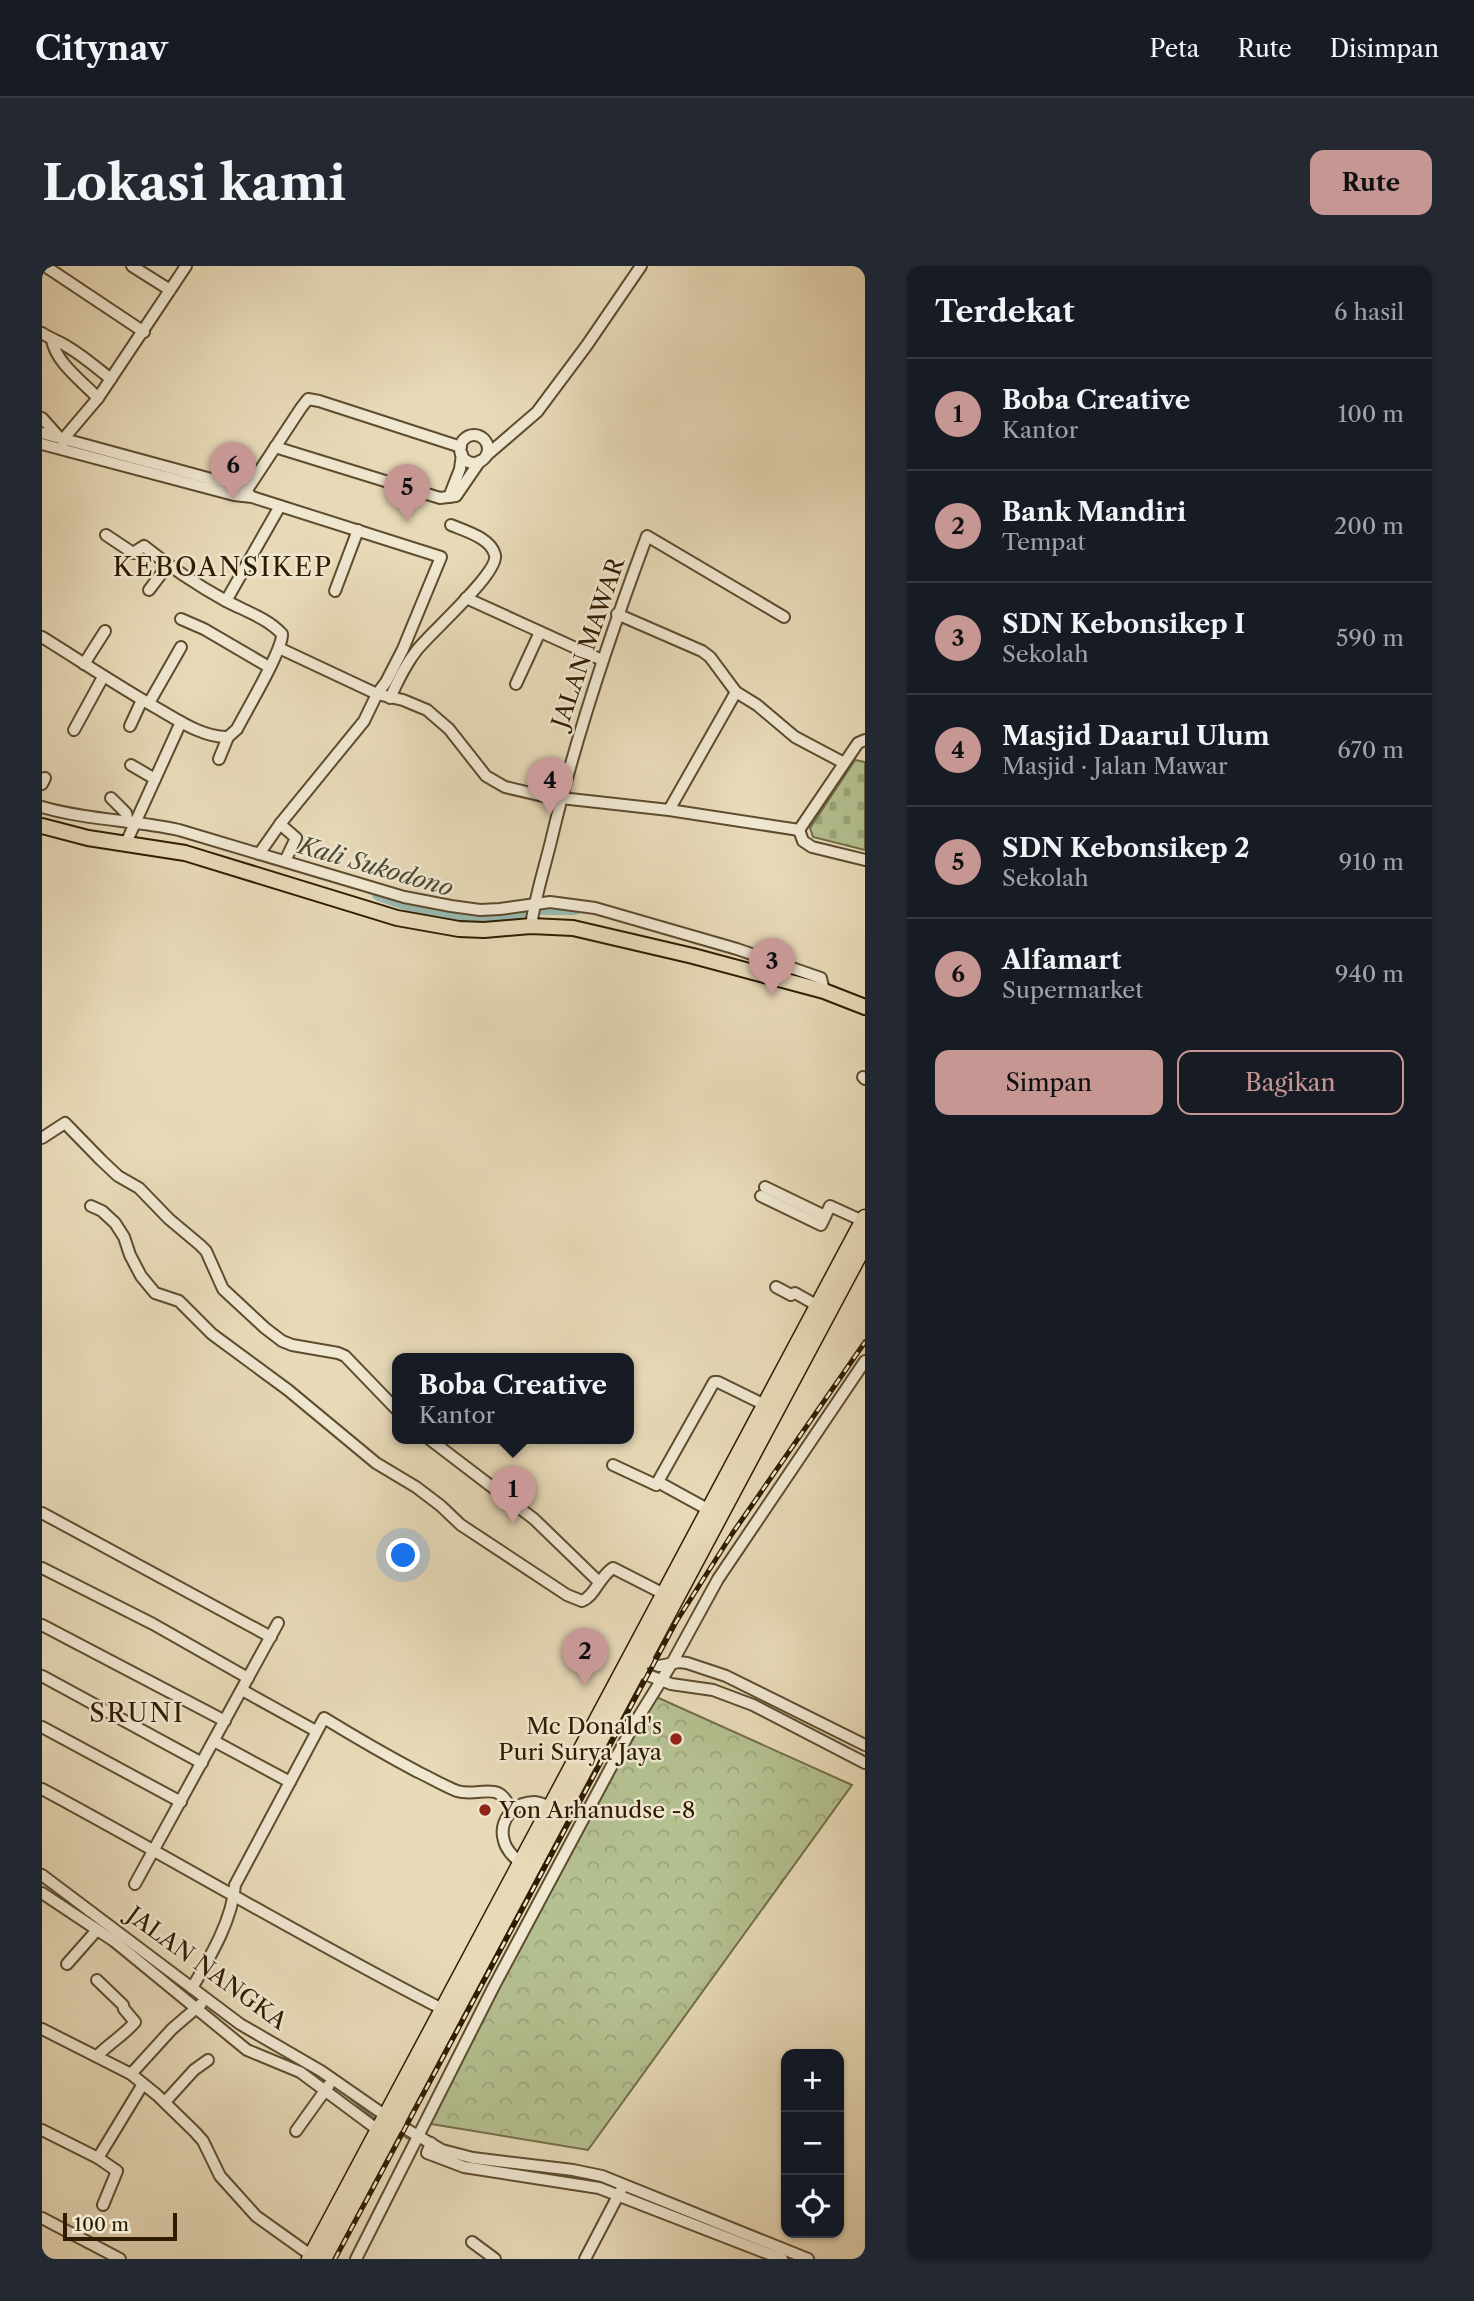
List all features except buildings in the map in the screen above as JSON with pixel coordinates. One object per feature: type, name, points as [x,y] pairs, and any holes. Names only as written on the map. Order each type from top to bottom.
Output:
[{"type":"highway","points":[[448,2012],[520,1863],[634,1663],[664,1594],[864,1219]]},
{"type":"highway","points":[[315,2258],[634,1663],[865,1243]]},
{"type":"main road","points":[[42,826],[88,838],[127,840],[196,856],[397,918],[484,930],[532,923],[610,936],[827,992],[865,1007]]},
{"type":"main road","points":[[827,992],[842,992],[865,999]]},
{"type":"street","points":[[45,266],[144,332]]},
{"type":"street","points":[[132,266],[170,290]]},
{"type":"street","points":[[62,440],[98,398],[186,266]]},
{"type":"street","points":[[247,495],[305,402],[311,399],[461,451],[466,460],[473,463],[483,458],[537,412],[641,266]]},
{"type":"street","points":[[42,332],[70,348],[111,379]]},
{"type":"street","points":[[52,340],[61,359],[98,398]]},
{"type":"street","points":[[42,418],[62,440]]},
{"type":"street","points":[[449,497],[460,469],[463,440],[476,435],[482,438],[506,438]]},
{"type":"street","points":[[275,447],[434,496],[449,497],[456,496],[463,488],[483,458],[488,449],[482,438]]},
{"type":"street","points":[[43,439],[62,440],[247,495],[441,558],[382,696]]},
{"type":"street","points":[[226,601],[280,506]]},
{"type":"street","points":[[259,854],[418,649],[492,570],[496,557],[490,546],[451,524]]},
{"type":"street","points":[[335,591],[358,530]]},
{"type":"street","points":[[106,535],[133,553],[144,546],[168,565],[276,628],[283,636],[237,729],[228,737],[219,759]]},
{"type":"street","name":"JALAN MAWAR","points":[[532,923],[581,726],[647,536],[784,617]]},
{"type":"street","points":[[149,590],[168,565]]},
{"type":"street","points":[[466,598],[602,660]]},
{"type":"street","points":[[618,614],[702,650],[736,692],[757,705],[795,737],[844,763]]},
{"type":"street","points":[[181,619],[269,667]]},
{"type":"street","points":[[84,664],[105,631]]},
{"type":"street","points":[[516,684],[540,632]]},
{"type":"street","points":[[42,637],[103,677],[181,722],[216,736],[228,737]]},
{"type":"street","points":[[130,726],[181,647]]},
{"type":"street","points":[[279,648],[382,696],[426,710],[439,719],[478,767],[496,783],[532,794],[669,810],[799,830]]},
{"type":"street","points":[[74,730],[103,677]]},
{"type":"street","points":[[669,810],[736,692]]},
{"type":"street","points":[[127,840],[132,823],[181,722]]},
{"type":"street","points":[[799,830],[858,743],[865,740]]},
{"type":"street","points":[[131,765],[155,779]]},
{"type":"street","points":[[111,797],[132,823]]},
{"type":"street","points":[[42,807],[71,815],[179,830],[404,897],[450,908],[480,910],[560,903],[595,908],[751,953],[821,978],[827,992]]},
{"type":"street","points":[[280,824],[296,838],[285,861]]},
{"type":"street","points":[[799,830],[803,841],[812,847],[865,860]]},
{"type":"street","points":[[448,925],[450,908]]},
{"type":"street","points":[[42,1138],[65,1123],[118,1176],[139,1188],[206,1251],[223,1289],[265,1328],[292,1345],[345,1356],[392,1406]]},
{"type":"street","points":[[763,1191],[821,1225],[830,1206],[864,1219]]},
{"type":"street","points":[[91,1206],[102,1211],[115,1223],[141,1276],[155,1293],[179,1301],[212,1334],[288,1390],[376,1463],[441,1506],[461,1525],[567,1595],[582,1601],[589,1598],[598,1581],[612,1568],[664,1594]]},
{"type":"street","points":[[776,1287],[791,1295],[795,1293],[818,1306]]},
{"type":"street","points":[[356,2259],[493,1988],[633,1726],[672,1663],[718,1579],[865,1361]]},
{"type":"street","points":[[613,1465],[651,1485],[656,1485],[715,1382],[765,1405]]},
{"type":"street","points":[[436,1444],[534,1518],[598,1581]]},
{"type":"street","points":[[658,1482],[709,1510]]},
{"type":"street","points":[[42,1513],[271,1637]]},
{"type":"street","points":[[44,1573],[153,1624],[248,1678]]},
{"type":"street","points":[[135,1884],[278,1623]]},
{"type":"street","points":[[42,1625],[225,1721]]},
{"type":"street","points":[[634,1663],[659,1666],[687,1663],[726,1676],[865,1745]]},
{"type":"street","points":[[634,1663],[661,1681],[713,1690],[753,1705],[865,1763]]},
{"type":"street","points":[[42,1676],[202,1763]]},
{"type":"street","points":[[242,1690],[316,1731]]},
{"type":"street","points":[[191,1988],[209,1959],[234,1898],[235,1885],[324,1718],[393,1759],[452,1789],[467,1794],[492,1790],[501,1795],[511,1811]]},
{"type":"street","points":[[42,1727],[181,1802]]},
{"type":"street","points":[[214,1741],[290,1782]]},
{"type":"street","points":[[42,1789],[154,1850],[234,1898],[448,2012]]},
{"type":"street","points":[[520,1863],[507,1848],[502,1833],[506,1817],[522,1804],[535,1802],[550,1807]]},
{"type":"street","name":"JALAN NANGKA","points":[[42,1875],[191,1988],[202,2003],[240,2024],[387,2125],[429,2147],[464,2157],[573,2170],[602,2176],[622,2189]]},
{"type":"street","points":[[42,1893],[202,2003],[247,2050],[330,2085],[296,2131]]},
{"type":"street","points":[[67,1964],[97,1930]]},
{"type":"street","points":[[97,1980],[123,2005],[135,2022],[97,2056]]},
{"type":"street","points":[[131,2074],[172,2029],[202,2003]]},
{"type":"street","points":[[42,2029],[131,2074],[165,2102],[203,2141],[220,2176],[256,2216],[315,2258]]},
{"type":"street","points":[[165,2102],[194,2070],[208,2060]]},
{"type":"street","points":[[98,2158],[143,2084]]},
{"type":"street","points":[[42,2130],[98,2158],[117,2171],[103,2205]]},
{"type":"street","points":[[622,2189],[805,2258]]},
{"type":"street","points":[[585,2259],[622,2189]]},
{"type":"street","points":[[622,2189],[782,2259]]},
{"type":"street","points":[[42,2218],[98,2254],[120,2259]]},
{"type":"street","points":[[472,2242],[495,2259]]},
{"type":"green space","points":[[855,760],[865,762],[865,850],[813,837],[810,828]]},
{"type":"green space","points":[[652,1695],[852,1785],[588,2150],[425,2123]]},
{"type":"waterway","name":"Kali Sukodono","points":[[379,894],[412,905],[483,919],[534,908],[575,908]]},
{"type":"waterway","points":[[349,2097],[376,2120]]},
{"type":"waterway","points":[[397,2132],[412,2141]]},
{"type":"waterway","points":[[505,2168],[586,2178],[618,2189]]},
{"type":"waterway","points":[[624,2192],[654,2204]]},
{"type":"railway","points":[[335,2259],[676,1622],[732,1534],[865,1342]]},
{"type":"place","name":"Alfamart","points":[[233,500]]},
{"type":"place","name":"SDN Kebonsikep 2","points":[[407,522]]},
{"type":"place","name":"Masjid Daarul Ulum","points":[[550,815]]},
{"type":"place","name":"SDN Kebonsikep I","points":[[772,996]]},
{"type":"place","name":"Boba Creative","points":[[513,1524]]},
{"type":"place","name":"Bank Mandiri","points":[[585,1686]]},
{"type":"place","name":"Mc Donald's Puri Surya Jaya","points":[[676,1739]]},
{"type":"place","name":"Yon Arhanudse -8","points":[[485,1810]]},
{"type":"district","name":"KEBOANSIKEP","points":[[223,567]]},
{"type":"district","name":"SRUNI","points":[[137,1713]]}]
